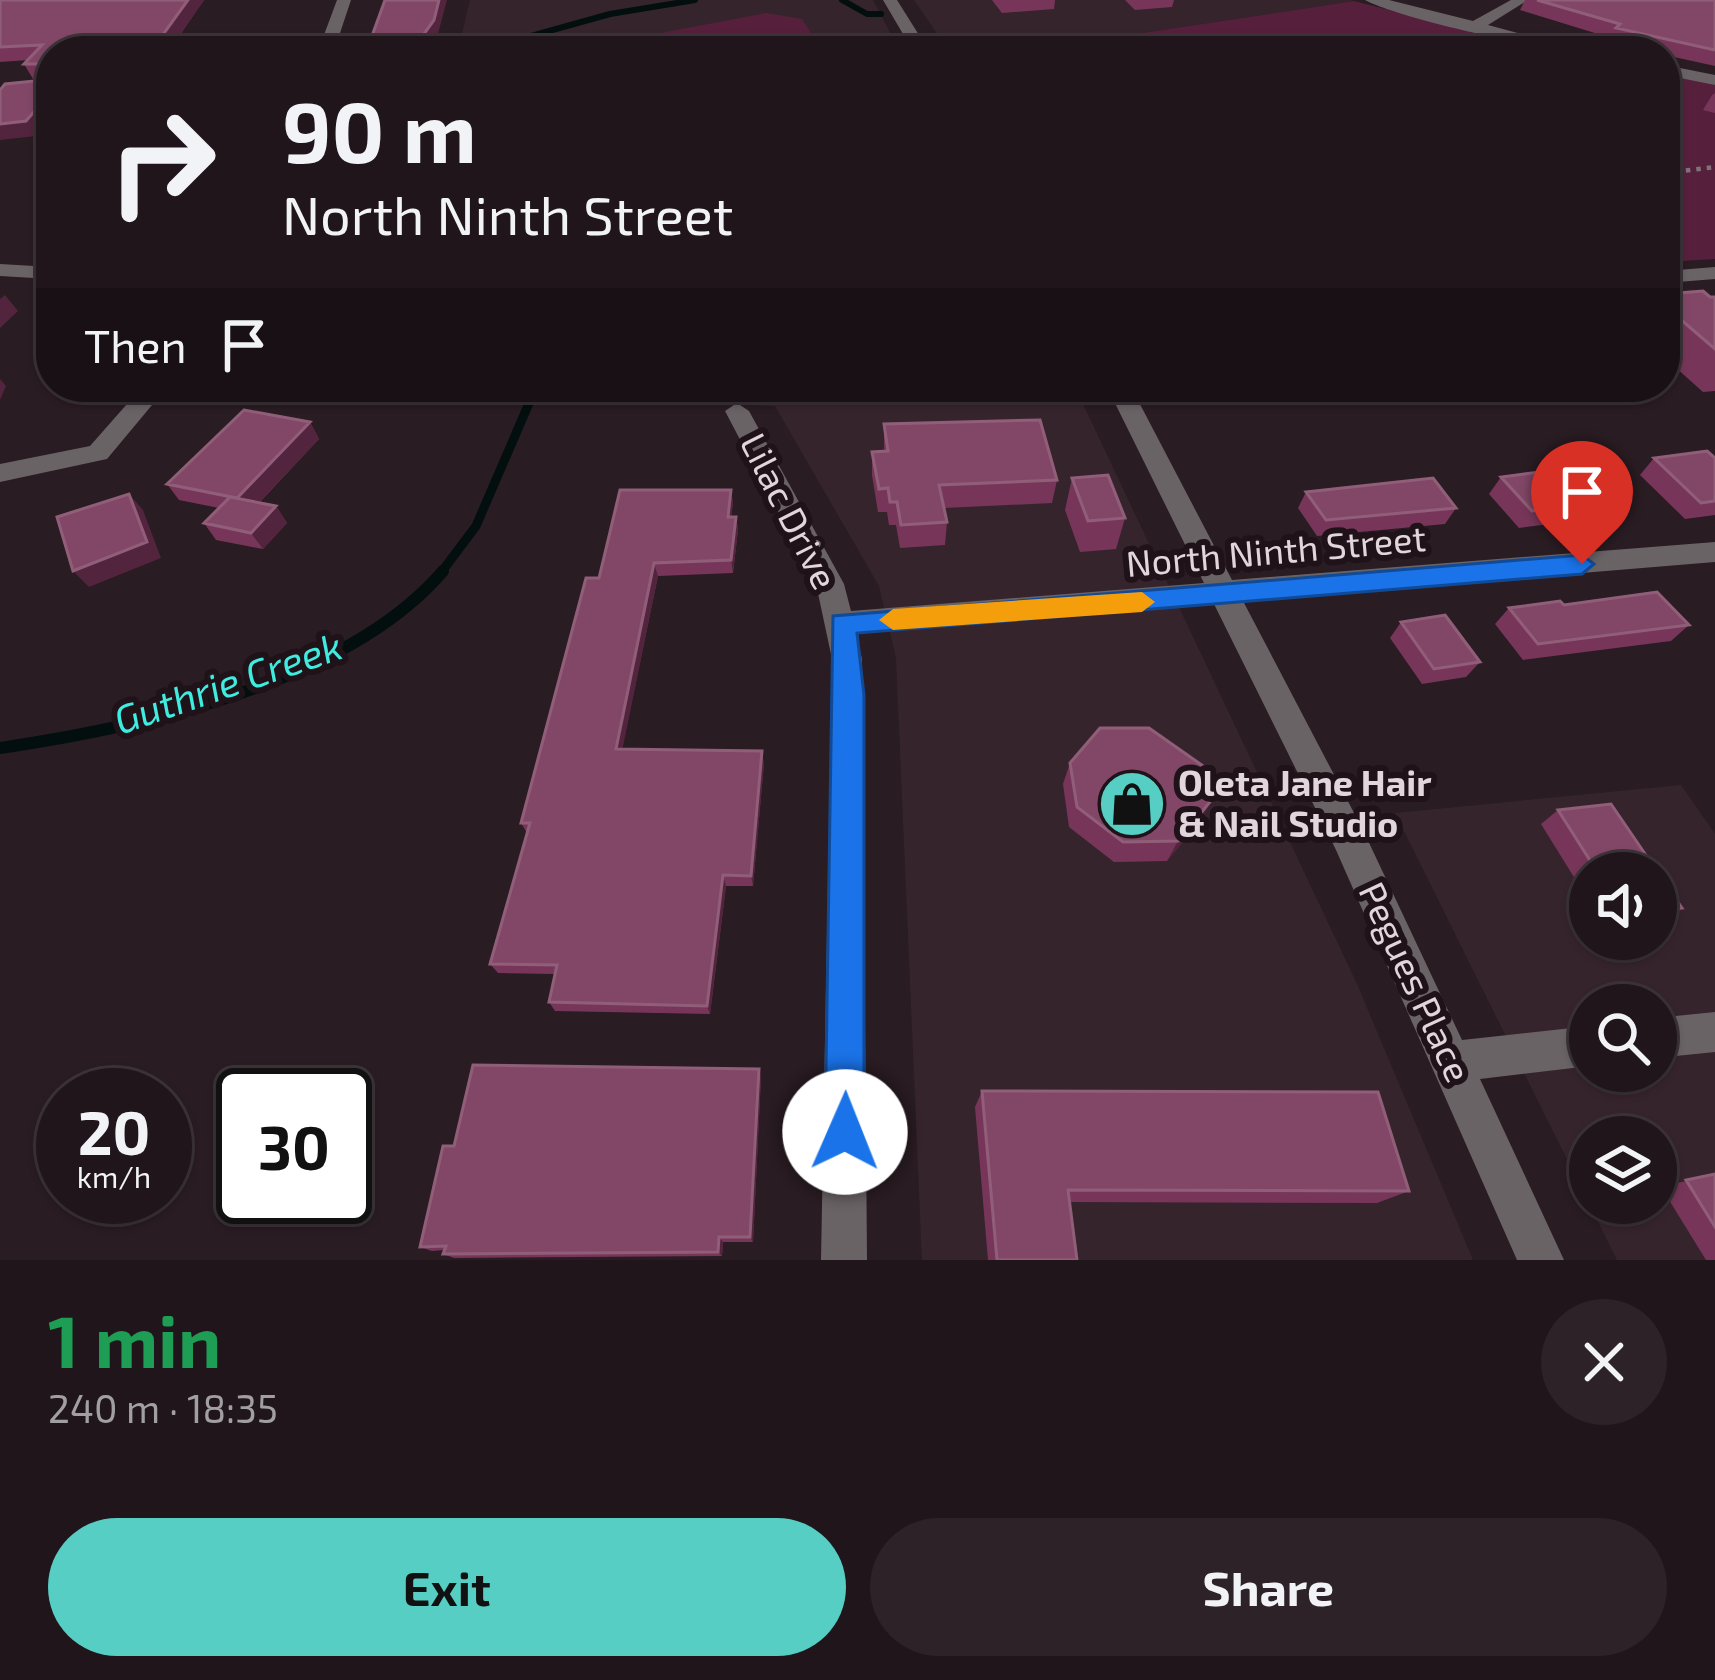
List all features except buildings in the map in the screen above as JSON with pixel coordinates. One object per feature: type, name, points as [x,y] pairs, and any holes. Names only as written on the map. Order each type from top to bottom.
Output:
[{"type":"street","points":[[331,36],[344,0]]},
{"type":"street","points":[[890,0],[912,36]]},
{"type":"street","points":[[1372,0],[1508,36]]},
{"type":"street","points":[[1472,28],[1521,0]]},
{"type":"street","points":[[1680,73],[1715,80]]},
{"type":"street","points":[[0,270],[36,272]]},
{"type":"street","points":[[1680,276],[1715,274]]},
{"type":"street","points":[[0,472],[98,453],[142,402]]},
{"type":"street","name":"Pegues Place","points":[[1127,402],[1350,841],[1541,1260]]},
{"type":"street","name":"Lilac Drive","points":[[737,411],[830,584],[842,623],[850,695],[844,1260]]},
{"type":"street","name":"North Ninth Street","points":[[842,623],[1226,596],[1715,552]]},
{"type":"street","points":[[1677,1036],[1715,1031]]},
{"type":"street","points":[[1452,1062],[1569,1048]]},
{"type":"path","points":[[1680,171],[1715,167]]},
{"type":"path","points":[[1680,175],[1688,181]]},
{"type":"shaded area","points":[[470,0],[873,0],[892,36],[462,36]]},
{"type":"shaded area","points":[[914,0],[1354,1],[1122,36],[939,36]]},
{"type":"shaded area","points":[[1354,1],[1491,36],[1122,36]]},
{"type":"shaded area","points":[[766,13],[802,19],[813,36],[645,36]]},
{"type":"shaded area","points":[[1680,78],[1715,84],[1715,259],[1680,261]]},
{"type":"shaded area","points":[[1082,402],[1357,984],[1473,1260],[922,1260],[896,658],[879,586],[775,406],[709,403]]},
{"type":"shaded area","points":[[1681,785],[1715,834],[1715,1260],[1617,1260],[1599,1224],[1677,1224],[1677,1116],[1569,1116],[1569,1163],[1395,813]]},
{"type":"waterway","points":[[531,36],[610,14],[695,0]]},
{"type":"waterway","points":[[842,0],[867,14],[881,14]]},
{"type":"waterway","name":"Guthrie Creek","points":[[440,573],[476,526],[530,402]]},
{"type":"waterway","points":[[0,748],[177,713],[297,671],[353,643],[402,610],[440,573]]},
{"type":"slow traffic","points":[[893,620],[1142,602]]},
{"type":"place","name":"Oleta Jane Hair & Nail Studio","points":[[1132,804]]},
{"type":"route","points":[[845,1132],[850,695],[842,623],[1226,596],[1582,564]]}]
